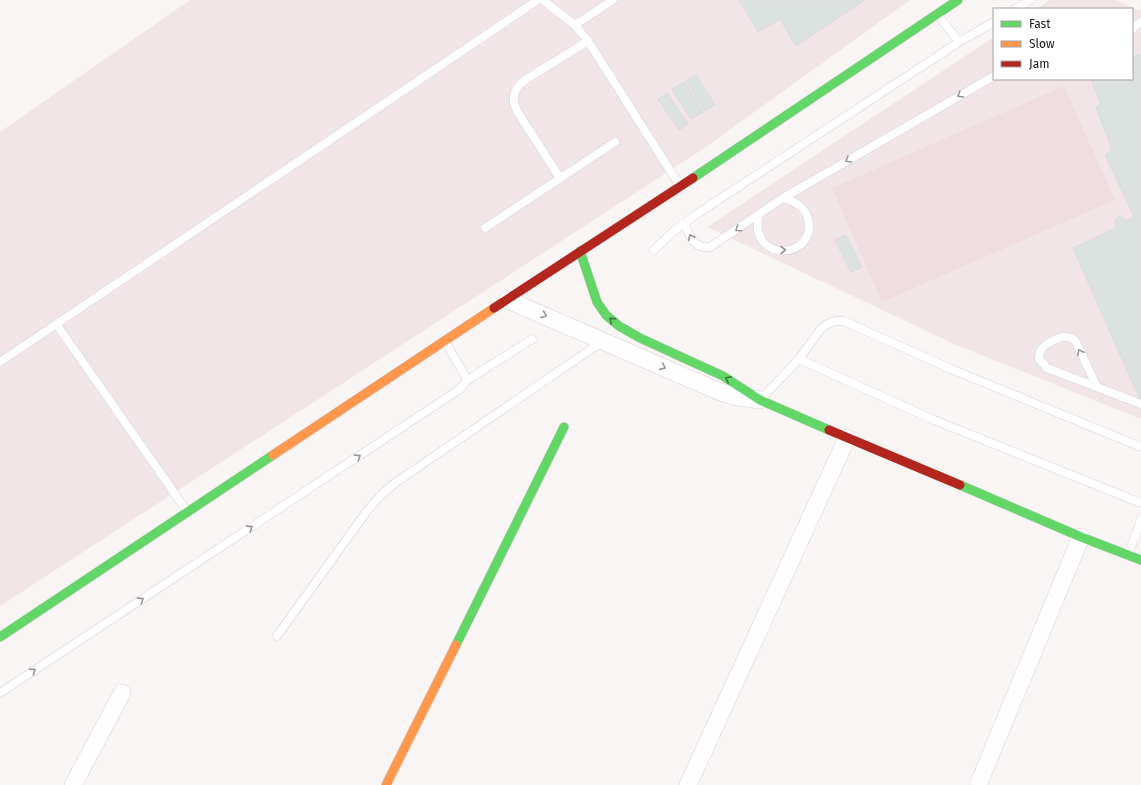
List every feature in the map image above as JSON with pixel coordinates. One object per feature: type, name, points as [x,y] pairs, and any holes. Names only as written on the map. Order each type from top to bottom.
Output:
[{"type":"street","points":[[0,637],[580,251],[680,187],[958,0]]},
{"type":"street","points":[[580,251],[593,295],[608,318],[633,334],[733,381],[760,400],[1081,537],[1141,560]]},
{"type":"street","points":[[508,300],[718,391],[743,398],[760,400]]},
{"type":"street","points":[[386,785],[564,427]]},
{"type":"street","points":[[688,785],[848,438]]},
{"type":"street","points":[[978,785],[1081,537]]},
{"type":"street","points":[[73,785],[122,693]]},
{"type":"lane","points":[[0,362],[538,0]]},
{"type":"lane","points":[[543,0],[575,25],[588,40],[680,187]]},
{"type":"lane","points":[[575,25],[613,0]]},
{"type":"lane","points":[[1017,8],[1031,0]]},
{"type":"lane","points":[[937,15],[959,42]]},
{"type":"lane","points":[[1133,28],[1141,22]]},
{"type":"lane","points":[[654,250],[684,223],[959,42],[993,23]]},
{"type":"lane","points":[[560,178],[517,111],[513,103],[513,94],[518,86],[525,80],[588,40]]},
{"type":"lane","points":[[684,223],[693,242],[704,248],[710,247],[783,198],[993,77]]},
{"type":"lane","points":[[485,228],[615,142]]},
{"type":"lane","points":[[759,214],[757,230],[765,244],[771,248],[786,251],[800,245],[808,232],[808,216],[798,204],[783,198]]},
{"type":"lane","points":[[760,400],[799,359],[820,330],[827,324],[835,321],[844,321],[958,372],[1141,447]]},
{"type":"lane","points":[[57,325],[188,512]]},
{"type":"lane","points":[[1097,387],[1073,339],[1064,336],[1040,351],[1039,359],[1043,366],[1097,387],[1141,404]]},
{"type":"lane","points":[[0,693],[460,389],[466,381],[532,339]]},
{"type":"lane","points":[[276,636],[367,511],[380,496],[395,484],[604,341]]},
{"type":"lane","points":[[445,342],[464,372],[466,381]]},
{"type":"lane","points":[[799,359],[934,420],[1141,503]]},
{"type":"lane","points":[[1128,555],[1141,520]]},
{"type":"shaded area","points":[[190,0],[910,0],[703,149],[0,606],[0,132]]},
{"type":"shaded area","points":[[1050,0],[1116,0],[1141,11],[1141,419],[954,344],[707,227],[993,38],[993,80],[1133,80],[1133,8],[1038,8]]},
{"type":"shaded area","points":[[1064,86],[1115,200],[882,302],[832,188]]},
{"type":"building","points":[[739,0],[865,0],[796,46],[780,19],[758,32]]},
{"type":"building","points":[[1141,54],[1141,402],[1073,248],[1116,228],[1115,221],[1118,217],[1121,216],[1126,221],[1134,216],[1105,155],[1112,150],[1096,107],[1101,104],[1091,80],[1133,80],[1133,57]]},
{"type":"building","points":[[696,75],[715,105],[705,111],[686,81]]},
{"type":"building","points":[[684,82],[703,112],[691,119],[672,89]]},
{"type":"building","points":[[667,93],[688,124],[679,130],[658,99]]},
{"type":"building","points":[[846,235],[862,267],[851,272],[835,240]]},
{"type":"traffic: fast","points":[[693,178],[958,0]]},
{"type":"traffic: fast","points":[[580,251],[597,302],[606,315],[619,326],[640,338],[723,376],[760,400],[829,430]]},
{"type":"traffic: fast","points":[[456,645],[564,427]]},
{"type":"traffic: fast","points":[[0,637],[273,455]]},
{"type":"traffic: fast","points":[[960,485],[1081,537],[1141,560]]},
{"type":"traffic: slow","points":[[273,455],[494,308]]},
{"type":"traffic: slow","points":[[386,785],[456,645]]},
{"type":"traffic: jam","points":[[494,308],[693,178]]},
{"type":"traffic: jam","points":[[829,430],[960,485]]}]
